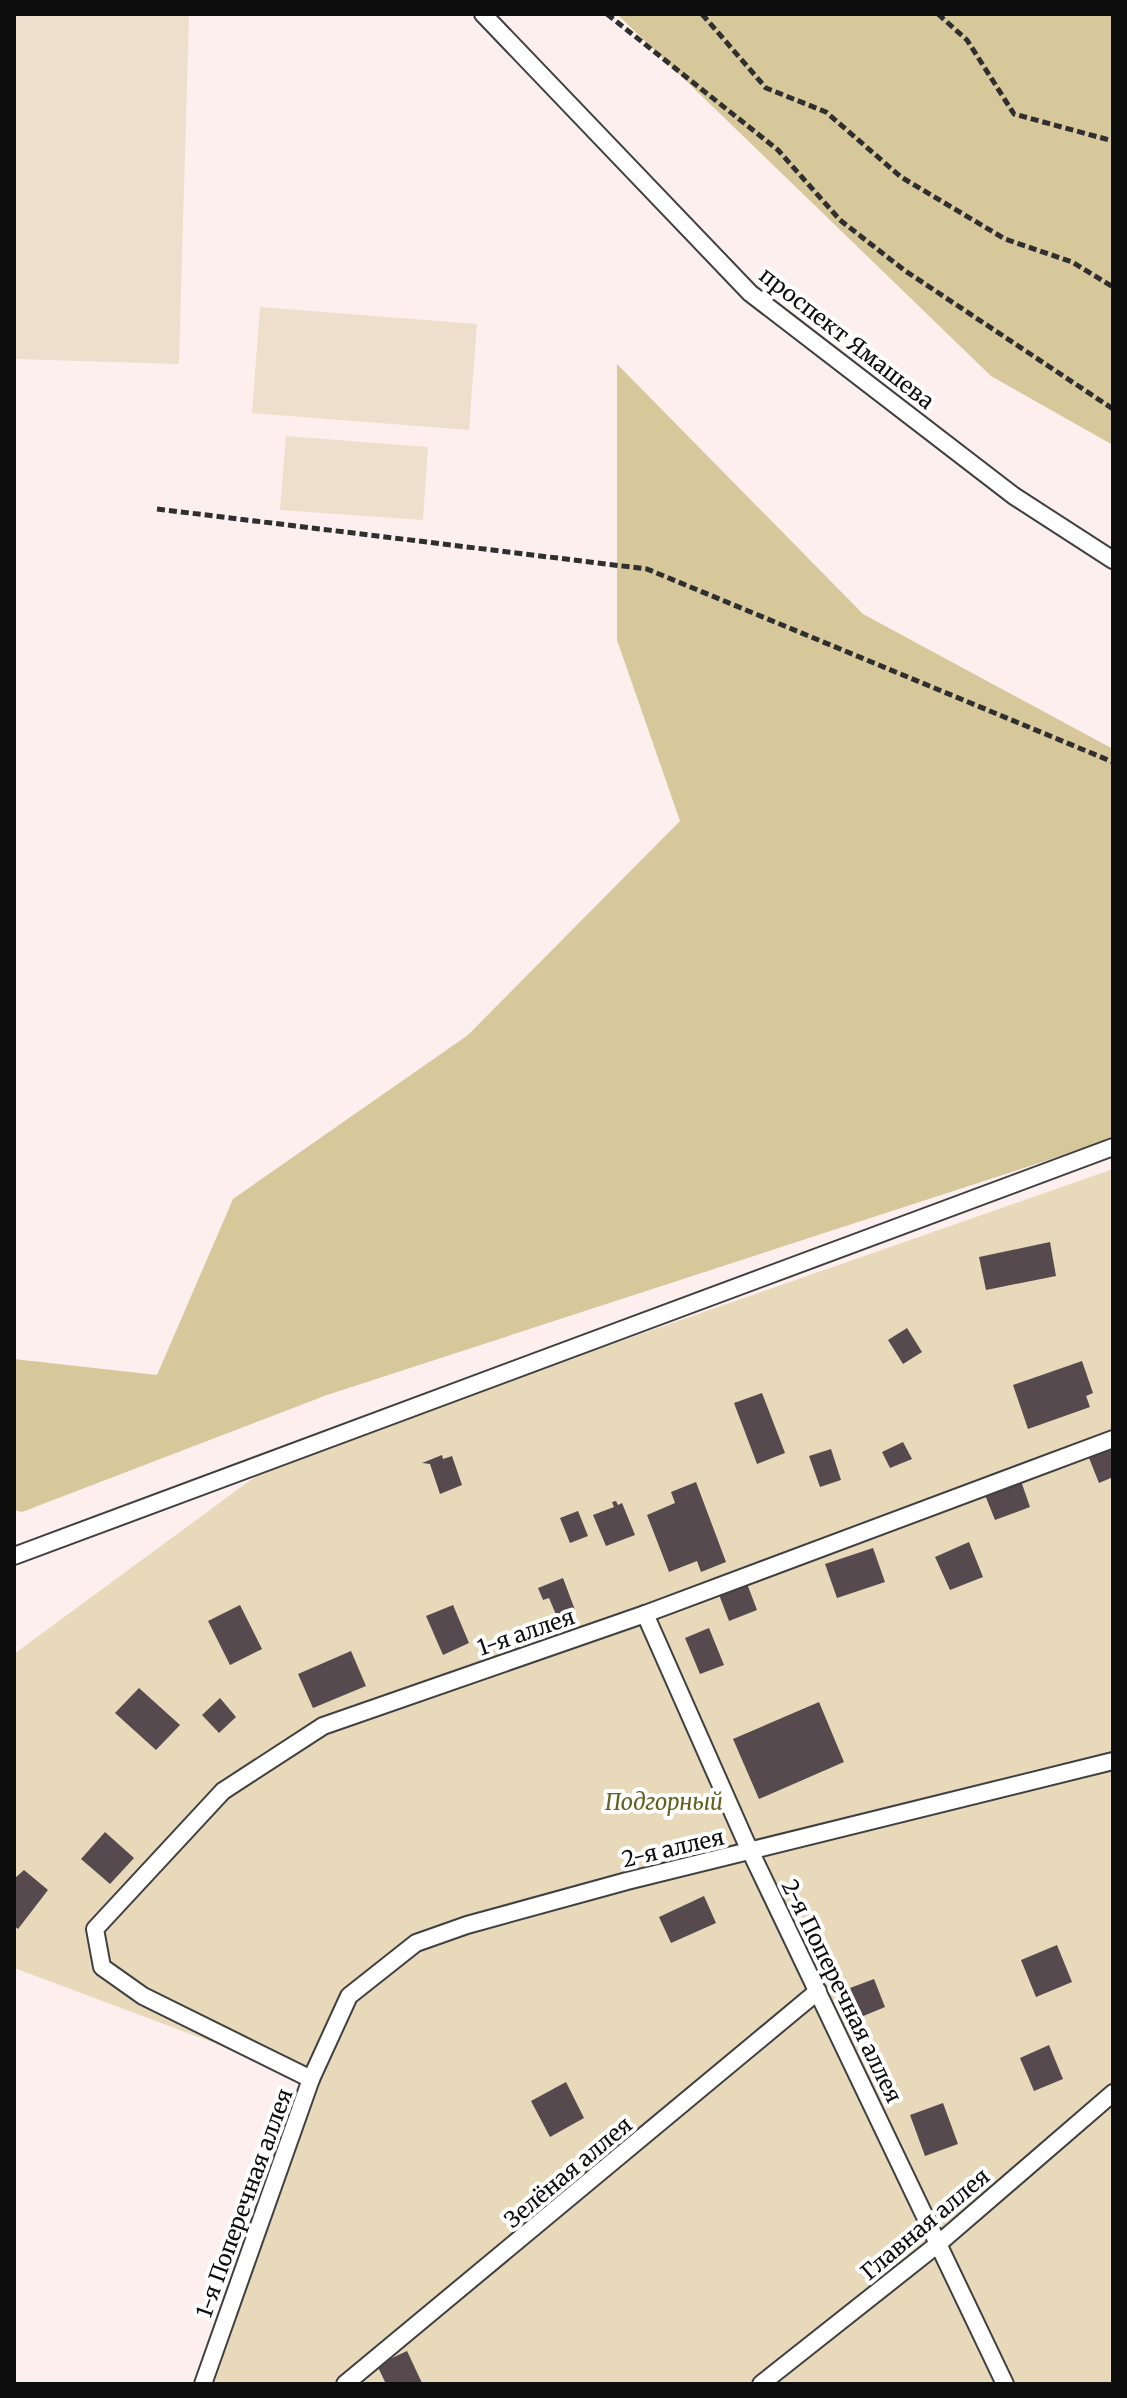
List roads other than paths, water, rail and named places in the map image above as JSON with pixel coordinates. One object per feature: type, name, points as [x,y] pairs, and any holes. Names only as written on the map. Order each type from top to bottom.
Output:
[{"type":"lane","name":"проспект Ямашева","points":[[483,14],[750,293],[1014,496],[1113,560]]},
{"type":"lane","points":[[14,1556],[1113,1147]]},
{"type":"lane","name":"1-я аллея","points":[[143,1996],[102,1967],[95,1929],[223,1791],[323,1726],[645,1614],[1113,1439]]},
{"type":"lane","name":"2-я Поперечная аллея","points":[[645,1614],[751,1852],[1005,2384]]},
{"type":"lane","name":"2-я аллея","points":[[311,2079],[349,1996],[416,1943],[467,1925],[627,1881],[1113,1761]]},
{"type":"lane","name":"Зелёная аллея","points":[[345,2384],[818,1991]]},
{"type":"lane","name":"1-я Поперечная аллея","points":[[143,1996],[311,2079],[203,2384]]},
{"type":"lane","name":"Главная аллея","points":[[761,2384],[938,2244],[1113,2093]]},
{"type":"park label","name":"Подгорный","points":[[664,1802]]}]
